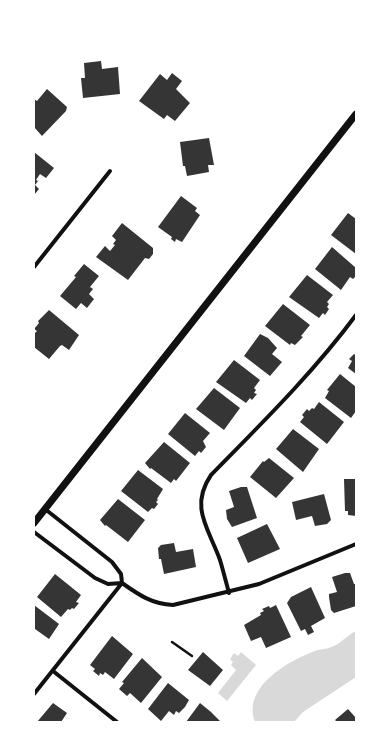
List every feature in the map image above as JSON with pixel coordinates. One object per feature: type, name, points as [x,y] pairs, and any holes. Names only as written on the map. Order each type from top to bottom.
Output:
[{"type":"street","points":[[34,522],[356,114]]},
{"type":"street","points":[[34,267],[110,171]]},
{"type":"street","points":[[229,593],[220,559],[204,524],[201,496],[204,485],[211,475],[264,422],[316,365],[356,316]]},
{"type":"street","points":[[45,509],[112,562],[120,574],[122,583]]},
{"type":"street","points":[[34,532],[95,578],[108,584],[122,583],[147,600],[160,604],[174,605],[229,593],[259,584],[356,544]]},
{"type":"street","points":[[34,694],[122,583]]},
{"type":"street","points":[[53,671],[117,722]]},
{"type":"path","points":[[172,642],[192,656]]},
{"type":"shaded area","points":[[356,631],[356,677],[303,712],[294,722],[255,722],[253,709],[255,698],[261,687],[270,677],[292,661],[304,655],[333,646]]},
{"type":"shaded area","points":[[241,652],[256,665],[227,701],[218,693],[236,670],[231,665],[233,662],[230,659],[234,653],[238,656]]},
{"type":"building","points":[[101,61],[102,69],[118,67],[120,94],[83,98],[81,78],[85,78],[84,63]]},
{"type":"building","points":[[172,73],[182,81],[176,89],[190,103],[175,121],[167,115],[164,119],[139,101],[160,74],[167,80]]},
{"type":"building","points":[[47,89],[67,107],[66,111],[42,136],[34,127],[34,99],[37,101]]},
{"type":"building","points":[[209,138],[214,165],[208,165],[209,172],[187,176],[185,166],[183,166],[180,142]]},
{"type":"building","points":[[34,152],[54,168],[46,178],[40,174],[35,185],[39,189],[34,195]]},
{"type":"building","points":[[181,196],[197,208],[195,211],[200,215],[182,242],[176,239],[175,242],[171,239],[172,237],[158,227]]},
{"type":"building","points":[[348,213],[356,219],[356,254],[331,235]]},
{"type":"building","points":[[122,223],[153,248],[153,254],[149,259],[145,258],[128,280],[96,257],[105,246],[110,251],[115,245],[113,244],[116,240],[112,236]]},
{"type":"building","points":[[332,247],[356,268],[356,276],[353,279],[350,277],[341,290],[315,269]]},
{"type":"building","points":[[84,264],[99,276],[90,287],[93,289],[89,294],[94,299],[87,308],[81,303],[76,309],[60,296],[76,277],[74,276]]},
{"type":"building","points":[[307,275],[333,295],[327,302],[329,304],[327,307],[329,309],[325,315],[323,313],[319,318],[289,297]]},
{"type":"building","points":[[283,304],[310,325],[301,336],[303,337],[295,345],[291,343],[290,345],[265,326]]},
{"type":"building","points":[[49,310],[79,335],[69,350],[62,345],[49,359],[34,347],[34,334],[37,331],[34,329],[39,323],[38,321]]},
{"type":"building","points":[[260,334],[268,338],[277,348],[272,354],[282,362],[270,376],[244,356]]},
{"type":"building","points":[[354,354],[356,355],[356,374],[348,368],[352,361],[349,359]]},
{"type":"building","points":[[234,360],[260,380],[254,388],[256,390],[254,393],[257,394],[252,400],[250,398],[246,403],[216,382]]},
{"type":"building","points":[[340,374],[356,387],[356,411],[351,418],[325,398],[329,391],[327,390]]},
{"type":"building","points":[[214,388],[240,408],[224,430],[196,409]]},
{"type":"building","points":[[319,402],[344,422],[327,444],[300,422],[304,417],[302,415],[307,409],[309,411],[312,408],[314,409]]},
{"type":"building","points":[[185,413],[210,433],[203,441],[206,447],[201,453],[199,451],[195,456],[168,434]]},
{"type":"building","points":[[293,429],[319,449],[303,472],[276,449]]},
{"type":"building","points":[[164,442],[190,463],[176,481],[174,479],[171,483],[151,468],[150,469],[145,463]]},
{"type":"building","points":[[269,458],[294,478],[276,498],[250,477],[263,461],[264,462]]},
{"type":"building","points":[[138,470],[163,489],[156,502],[158,504],[154,509],[152,508],[148,512],[121,491]]},
{"type":"building","points":[[344,479],[356,479],[356,516],[348,515],[348,511],[345,511]]},
{"type":"building","points":[[241,487],[247,487],[257,518],[232,527],[227,519],[226,510],[234,507],[229,491]]},
{"type":"building","points":[[324,494],[331,520],[327,524],[315,526],[312,516],[296,520],[292,502]]},
{"type":"building","points":[[118,499],[145,520],[128,542],[106,525],[105,526],[100,520]]},
{"type":"building","points":[[267,524],[280,549],[248,563],[237,538]]},
{"type":"building","points":[[174,543],[176,552],[193,549],[196,567],[164,574],[161,559],[159,559],[158,548],[161,545]]},
{"type":"building","points":[[350,573],[354,584],[356,584],[356,606],[334,613],[331,610],[329,594],[337,592],[332,577]]},
{"type":"building","points":[[55,574],[81,595],[76,602],[79,603],[74,609],[68,609],[61,617],[37,597]]},
{"type":"building","points":[[311,587],[325,618],[311,626],[314,632],[308,635],[305,629],[301,631],[287,603],[291,597]]},
{"type":"building","points":[[34,605],[59,624],[49,639],[35,629],[34,631]]},
{"type":"building","points":[[276,605],[291,637],[266,648],[261,637],[251,641],[244,625],[261,615],[260,613],[264,611],[262,609],[269,606],[270,608]]},
{"type":"building","points":[[112,636],[133,654],[114,679],[105,672],[103,675],[100,673],[99,676],[93,671],[95,669],[90,665]]},
{"type":"building","points":[[203,652],[223,670],[210,686],[188,670]]},
{"type":"building","points":[[142,658],[162,677],[141,703],[130,693],[127,696],[119,689],[124,683],[122,682]]},
{"type":"building","points":[[168,683],[189,700],[179,713],[176,711],[174,715],[169,711],[161,721],[148,709]]},
{"type":"building","points":[[53,703],[67,713],[61,722],[37,722]]},
{"type":"building","points":[[200,703],[211,712],[221,722],[186,722]]},
{"type":"building","points":[[348,709],[356,718],[356,722],[337,722],[335,720]]}]
